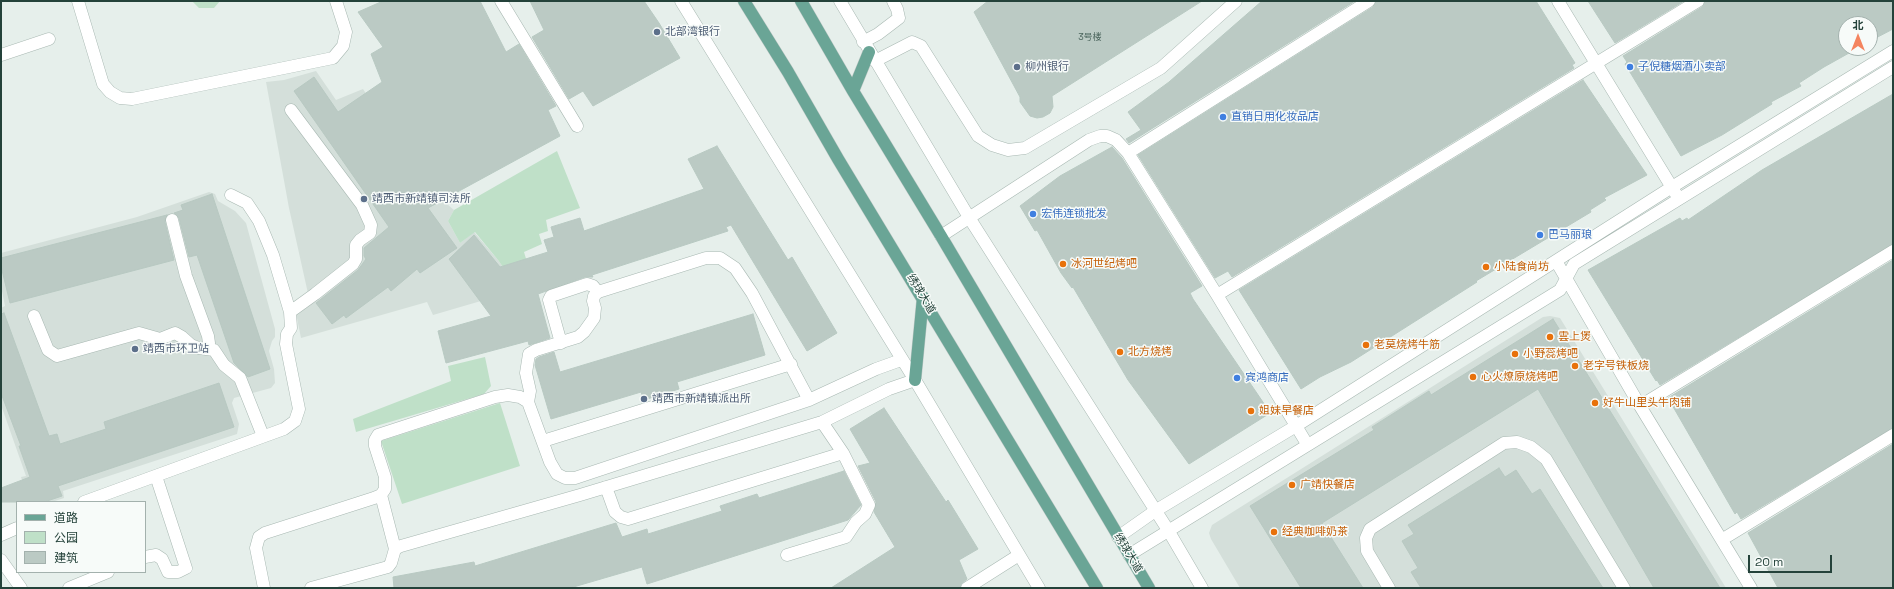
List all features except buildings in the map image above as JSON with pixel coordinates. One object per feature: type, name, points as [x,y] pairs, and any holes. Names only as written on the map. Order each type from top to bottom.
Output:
[{"type":"main road","name":"绣球大道","points":[[744,1],[1097,588]]},
{"type":"main road","name":"绣球大道","points":[[801,1],[1149,588]]},
{"type":"main road","points":[[853,91],[869,52]]},
{"type":"main road","points":[[915,380],[923,297]]},
{"type":"street","points":[[78,1],[103,84],[110,92],[120,98],[132,99],[334,58],[343,46],[346,32],[336,1]]},
{"type":"street","points":[[501,1],[577,126]]},
{"type":"street","points":[[681,1],[915,380],[1039,588]]},
{"type":"street","points":[[840,1],[869,52],[970,219],[1168,530],[1202,588]]},
{"type":"street","points":[[869,52],[878,34],[899,18],[893,1]]},
{"type":"street","points":[[869,52],[912,42],[921,46],[978,136],[992,145],[1008,150],[1025,148],[1161,68],[1191,43],[1236,1]]},
{"type":"street","points":[[1128,153],[1369,1]]},
{"type":"street","points":[[1558,1],[1678,198]]},
{"type":"street","points":[[1217,295],[1595,62],[1698,1]]},
{"type":"street","points":[[1,55],[49,40]]},
{"type":"street","points":[[1118,537],[1155,511],[1296,426],[1672,187],[1893,52]]},
{"type":"street","points":[[1129,555],[1307,444],[1560,290],[1574,264],[1678,198],[1893,67]]},
{"type":"street","points":[[290,312],[353,264],[356,259],[356,245],[370,233],[371,225],[362,205],[291,110]]},
{"type":"street","points":[[941,236],[970,219],[1089,140],[1100,136],[1107,136],[1116,140],[1128,153],[1217,295],[1307,444]]},
{"type":"street","points":[[87,501],[284,429],[294,421],[299,410],[286,344],[287,334],[291,328],[290,312],[273,255],[260,221],[246,203],[230,195]]},
{"type":"street","points":[[172,220],[186,276],[208,336],[208,348]]},
{"type":"street","points":[[1640,406],[1893,251]]},
{"type":"street","points":[[809,400],[752,293],[735,268],[720,258],[706,258],[598,292],[594,296],[593,301],[595,308],[594,318],[584,332],[578,337],[529,354],[526,373],[530,391],[528,402],[550,462],[557,474],[565,478],[575,478],[809,400],[876,369],[902,360]]},
{"type":"street","points":[[1556,261],[1640,406],[1723,539],[1751,588]]},
{"type":"street","points":[[561,343],[549,300],[551,296],[587,284],[593,286],[598,292]]},
{"type":"street","points":[[34,316],[48,350],[57,356],[139,333],[160,339],[175,333],[191,345],[199,348],[214,350],[224,365],[240,378],[262,436]]},
{"type":"street","points":[[543,441],[791,364]]},
{"type":"street","points":[[395,549],[400,546],[580,495],[822,422],[888,389],[915,380]]},
{"type":"street","points":[[264,588],[256,548],[260,537],[265,533],[381,495],[385,490],[385,477],[375,446],[375,440],[378,435],[495,397],[520,397],[528,402]]},
{"type":"street","points":[[787,555],[846,537],[856,522],[865,514],[870,505],[843,454],[822,422]]},
{"type":"street","points":[[1723,539],[1893,436]]},
{"type":"street","points":[[1389,588],[1366,551],[1366,538],[1370,529],[1504,443],[1517,442],[1531,447],[1546,459],[1624,588]]},
{"type":"street","points":[[606,487],[615,512],[621,517],[628,519],[843,454]]},
{"type":"street","points":[[146,557],[156,555],[162,559],[168,572],[178,572],[186,568],[156,476]]},
{"type":"street","points":[[575,478],[580,495]]},
{"type":"street","points":[[311,588],[388,567],[391,563],[395,549],[381,495]]},
{"type":"street","points":[[1,535],[16,528]]},
{"type":"street","points":[[967,588],[1019,555]]},
{"type":"street","points":[[1,560],[21,588]]},
{"type":"street","points":[[69,588],[106,573]]},
{"type":"shaded area","name":"靖西市新靖镇司法所","points":[[316,71],[336,100],[363,89],[429,189],[454,210],[448,221],[460,243],[474,232],[498,260],[512,280],[498,296],[433,315],[427,302],[301,338],[296,313],[309,298],[289,208],[266,82],[284,80]]},
{"type":"shaded area","name":"靖西市环卫站","points":[[209,192],[215,194],[218,201],[235,211],[246,223],[275,329],[275,337],[269,351],[274,369],[275,383],[271,388],[234,398],[232,403],[239,424],[237,434],[63,491],[64,498],[55,501],[30,501],[21,477],[26,476],[1,405],[1,308],[5,306],[1,286],[1,253],[137,217]]},
{"type":"shaded area","points":[[1550,316],[1560,318],[1726,588],[1240,588],[1211,539],[1209,533],[1212,525],[1543,317]]},
{"type":"green space","points":[[192,1],[220,1],[214,8],[199,8]]},
{"type":"green space","points":[[557,151],[580,208],[546,220],[548,231],[539,234],[542,244],[524,252],[527,262],[512,280],[475,232],[460,243],[448,221],[454,210]]},
{"type":"green space","points":[[485,357],[491,386],[484,394],[356,432],[353,419],[451,381],[448,366]]},
{"type":"green space","points":[[500,403],[520,466],[402,504],[381,441]]},
{"type":"place","name":"北部湾银行","points":[[657,32]]},
{"type":"place","name":"柳州银行","points":[[1017,67]]},
{"type":"place","name":"子倪糖烟酒小卖部","points":[[1630,67]]},
{"type":"place","name":"直销日用化妆品店","points":[[1223,117]]},
{"type":"place","name":"靖西市新靖镇司法所","points":[[364,199]]},
{"type":"place","name":"宏伟连锁批发","points":[[1033,214]]},
{"type":"place","name":"巴马丽琅","points":[[1540,235]]},
{"type":"place","name":"冰河世纪烤吧","points":[[1063,264]]},
{"type":"place","name":"小陆食尚坊","points":[[1486,267]]},
{"type":"place","name":"雲上煲","points":[[1550,337]]},
{"type":"place","name":"老莫烧烤牛筋","points":[[1366,345]]},
{"type":"place","name":"靖西市环卫站","points":[[135,349]]},
{"type":"place","name":"北方烧烤","points":[[1120,352]]},
{"type":"place","name":"小野蕊烤吧","points":[[1515,354]]},
{"type":"place","name":"老字号铁板烧","points":[[1575,366]]},
{"type":"place","name":"心火燎原烧烤吧","points":[[1473,377]]},
{"type":"place","name":"宾鸿商店","points":[[1237,378]]},
{"type":"place","name":"靖西市新靖镇派出所","points":[[644,399]]},
{"type":"place","name":"好牛山里头牛肉铺","points":[[1595,403]]},
{"type":"place","name":"姐妹早餐店","points":[[1251,411]]},
{"type":"place","name":"广靖快餐店","points":[[1292,485]]},
{"type":"place","name":"经典咖啡奶茶","points":[[1274,532]]}]
